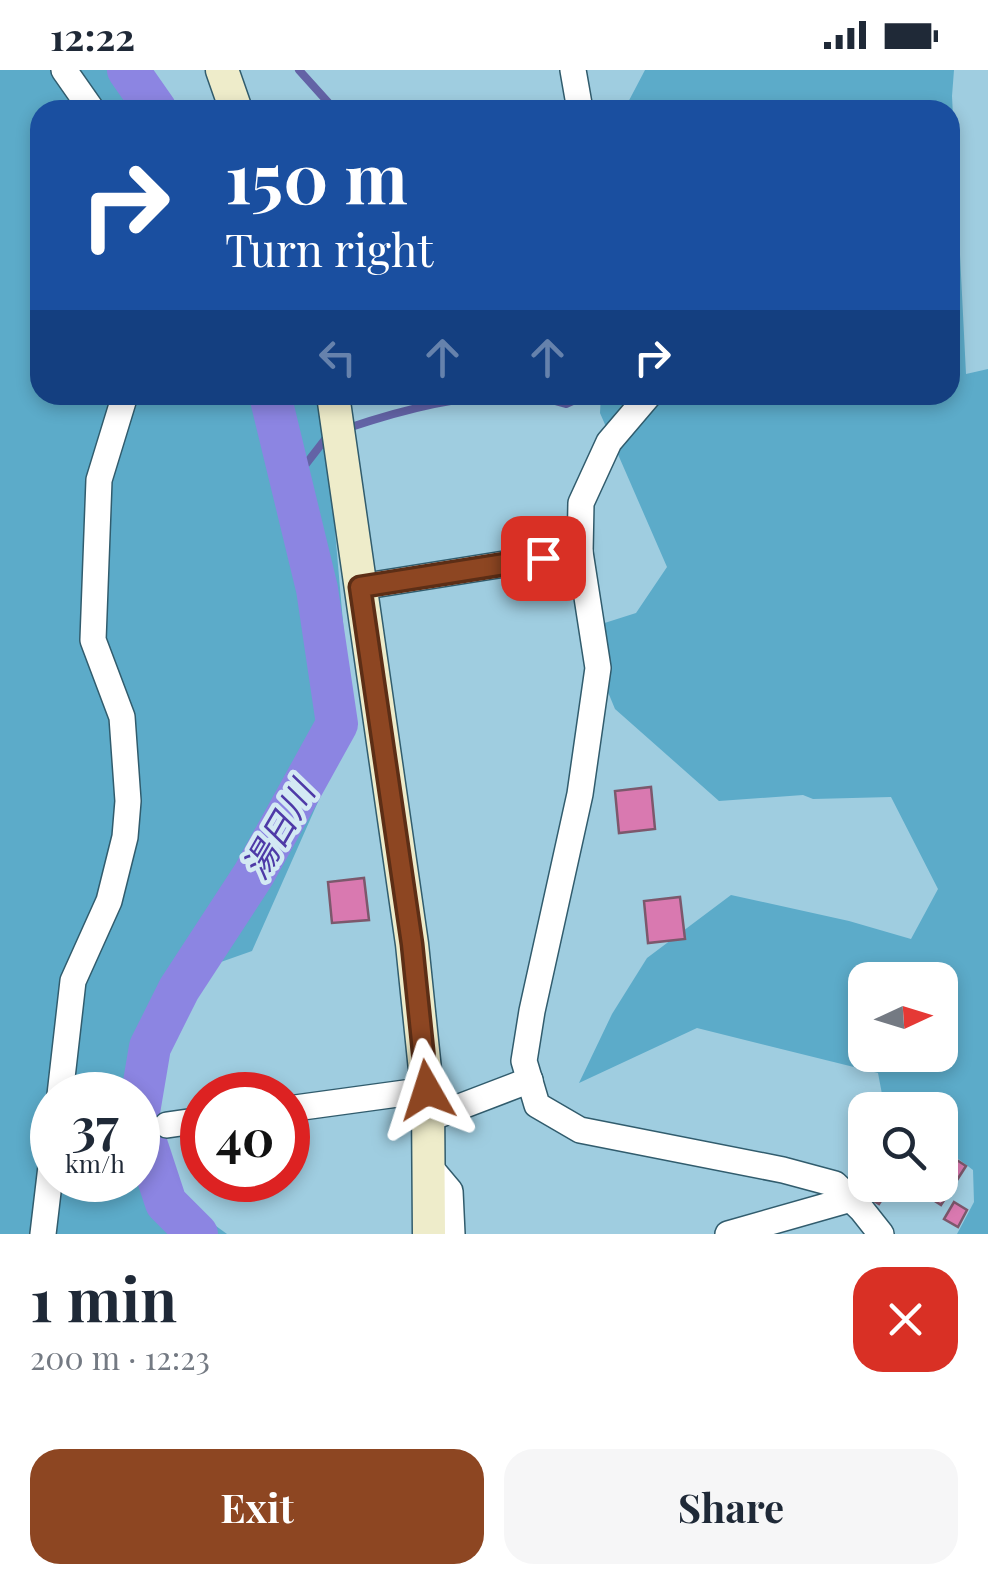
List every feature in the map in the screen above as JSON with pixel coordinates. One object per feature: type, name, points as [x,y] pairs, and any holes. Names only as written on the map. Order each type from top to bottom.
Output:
[{"type":"street","points":[[64,70],[85,100]]},
{"type":"street","points":[[222,70],[232,100]]},
{"type":"street","points":[[573,70],[578,100]]},
{"type":"street","points":[[63,1072],[73,982],[109,901],[125,837],[128,801],[122,717],[93,640],[99,480],[121,405]]},
{"type":"street","points":[[334,405],[412,944],[427,1104],[429,1220]]},
{"type":"street","points":[[640,405],[609,442],[582,503],[580,552],[598,668],[580,794],[524,1061],[537,1105],[580,1130],[783,1170],[835,1184],[848,1196]]},
{"type":"street","points":[[360,587],[580,552]]},
{"type":"street","points":[[310,1107],[427,1104],[530,1080]]},
{"type":"street","points":[[167,1125],[180,1123]]},
{"type":"street","points":[[429,1166],[450,1190],[452,1234]]},
{"type":"street","points":[[728,1234],[848,1201]]},
{"type":"street","points":[[43,1234],[47,1202]]},
{"type":"street","points":[[854,1202],[881,1234]]},
{"type":"shaded area","points":[[0,70],[136,70],[152,100],[30,100],[30,405],[319,405],[331,485],[352,725],[252,951],[201,969],[157,1072],[30,1072],[30,1202],[160,1202],[160,1183],[227,1234],[0,1234]]},
{"type":"shaded area","points":[[645,70],[954,70],[952,100],[629,100]]},
{"type":"shaded area","points":[[960,255],[966,374],[988,369],[988,1234],[957,1234],[974,1202],[973,1170],[958,1159],[958,1092],[882,1092],[878,1073],[874,1072],[958,1072],[958,962],[848,962],[848,1066],[697,1028],[579,1083],[612,1014],[647,958],[731,895],[911,939],[938,889],[891,797],[813,799],[803,795],[719,801],[615,709],[598,668],[592,627],[636,613],[667,567],[600,413],[600,405],[960,405]]},
{"type":"building","points":[[651,787],[655,829],[619,833],[615,791]]},
{"type":"building","points":[[364,878],[369,920],[332,923],[328,882]]},
{"type":"building","points":[[680,897],[685,939],[648,943],[644,901]]},
{"type":"building","points":[[958,1161],[966,1166],[958,1178]]},
{"type":"building","points":[[954,1202],[967,1210],[958,1227],[944,1219]]},
{"type":"waterway","name":"湯日川","points":[[128,70],[149,100]]},
{"type":"waterway","points":[[299,70],[326,100]]},
{"type":"waterway","name":"湯日川","points":[[197,1234],[166,1203],[138,1118],[150,1047],[179,989],[254,874],[337,724],[317,589],[272,405]]},
{"type":"waterway","points":[[348,428],[428,405]]},
{"type":"waterway","points":[[317,589],[299,473],[330,433]]},
{"type":"route","points":[[427,1090],[412,944],[360,587],[543,558]]}]
